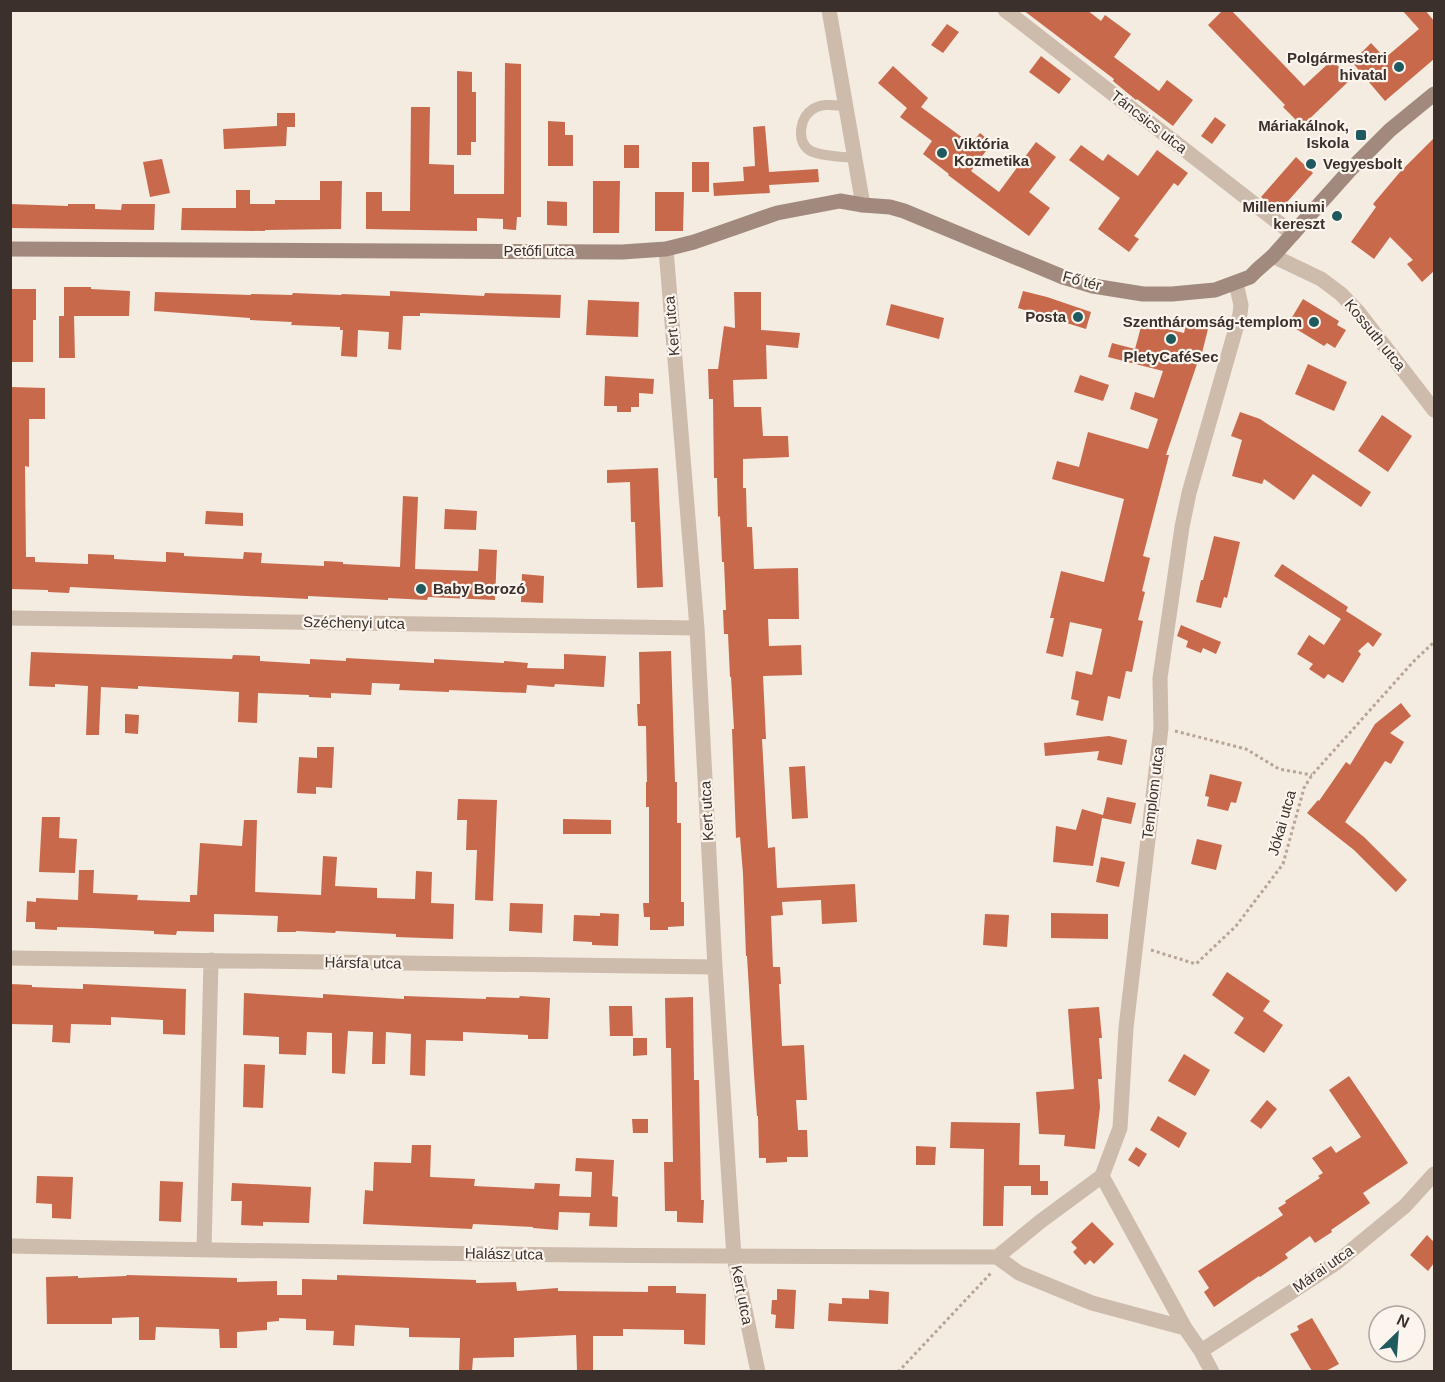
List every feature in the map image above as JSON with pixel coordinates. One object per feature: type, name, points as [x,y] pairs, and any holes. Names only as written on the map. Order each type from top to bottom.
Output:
[{"type":"main road","name":"Fő tér","points":[[863,205],[890,207],[903,211],[1063,277],[1093,286],[1143,294],[1215,290],[1250,277],[1273,256],[1350,170],[1390,130],[1434,94]]},
{"type":"main road","name":"Petőfi utca","points":[[10,249],[622,252],[666,249],[694,242],[777,213],[840,201],[863,205]]},
{"type":"street","points":[[829,10],[863,205]]},
{"type":"street","name":"Táncsics utca","points":[[1005,10],[1293,234]]},
{"type":"street","name":"Kert utca","points":[[666,249],[697,628],[734,1257],[758,1371]]},
{"type":"street","name":"Kossuth utca","points":[[1273,256],[1321,279],[1341,294],[1359,313],[1434,410]]},
{"type":"street","name":"Templom utca","points":[[1102,1176],[1120,1128],[1126,1028],[1161,728],[1160,678],[1182,527],[1189,494],[1240,314],[1241,305],[1236,283]]},
{"type":"street","name":"Széchenyi utca","points":[[10,618],[697,628]]},
{"type":"street","name":"Hársfa utca","points":[[10,958],[716,968]]},
{"type":"street","points":[[204,1250],[211,960]]},
{"type":"street","name":"Márai utca","points":[[1201,1351],[1336,1263],[1405,1206],[1434,1174]]},
{"type":"street","points":[[1185,1328],[1092,1304],[1018,1273],[997,1257],[1102,1176],[1185,1328],[1212,1371]]},
{"type":"street","name":"Halász utca","points":[[10,1246],[734,1257],[997,1257]]},
{"type":"lane","points":[[845,106],[822,106],[806,115],[802,123],[802,140],[807,149],[815,153],[855,158]]},
{"type":"path","name":"Jókai utca","points":[[1135,945],[1197,964],[1236,926],[1283,864],[1304,788],[1312,775],[1413,662],[1434,642]]},
{"type":"path","points":[[1161,728],[1246,748],[1279,769],[1312,775]]},
{"type":"path","points":[[898,1371],[990,1275],[997,1257]]},
{"type":"building","points":[[1023,10],[1087,10],[1101,21],[1105,15],[1131,34],[1114,57],[1159,91],[1167,80],[1193,100],[1173,126],[1136,100],[1113,81],[1114,79]]},
{"type":"building","points":[[1223,10],[1231,10],[1304,86],[1332,60],[1351,79],[1302,126],[1283,107],[1285,105],[1208,25]]},
{"type":"building","name":"Polgármesteri hivatal","points":[[1402,10],[1425,10],[1434,21],[1434,59],[1385,101],[1352,62],[1371,43],[1385,58],[1419,29]]},
{"type":"building","points":[[947,24],[959,32],[943,53],[931,45]]},
{"type":"building","points":[[1041,56],[1071,79],[1059,94],[1029,72]]},
{"type":"building","points":[[505,63],[521,64],[521,217],[517,217],[516,230],[503,229],[503,219],[477,218],[477,231],[366,229],[366,192],[382,192],[382,211],[410,211],[411,107],[430,107],[429,164],[454,165],[454,194],[504,194]]},
{"type":"building","points":[[893,66],[928,98],[921,107],[971,144],[980,133],[992,143],[971,171],[999,192],[1036,142],[1056,157],[1029,192],[1050,208],[1029,236],[923,154],[932,141],[900,117],[907,108],[878,83]]},
{"type":"building","points":[[457,71],[472,72],[472,92],[476,92],[476,142],[471,142],[471,155],[457,155]]},
{"type":"building","points":[[277,113],[295,113],[295,127],[287,127],[286,146],[224,149],[223,129],[277,126]]},
{"type":"building","points":[[1215,117],[1226,125],[1212,144],[1201,136]]},
{"type":"building","points":[[548,121],[565,122],[565,135],[573,135],[573,166],[548,166]]},
{"type":"building","points":[[765,126],[769,172],[818,169],[819,182],[769,185],[770,193],[714,196],[713,183],[744,181],[743,167],[755,166],[753,127]]},
{"type":"building","points":[[1434,138],[1434,271],[1422,282],[1407,264],[1413,260],[1390,237],[1374,259],[1351,242],[1376,207],[1373,204],[1400,172]]},
{"type":"building","points":[[624,145],[639,145],[639,168],[624,168]]},
{"type":"building","points":[[1081,145],[1103,161],[1108,154],[1138,176],[1157,150],[1188,173],[1178,186],[1174,183],[1134,236],[1139,239],[1129,252],[1098,229],[1120,198],[1069,160]]},
{"type":"building","points":[[1296,157],[1313,173],[1279,211],[1261,197]]},
{"type":"building","points":[[162,159],[170,193],[150,197],[143,162]]},
{"type":"building","points":[[692,162],[709,162],[709,192],[692,192]]},
{"type":"building","points":[[320,181],[342,181],[341,229],[181,230],[182,208],[236,208],[236,190],[250,190],[250,204],[275,204],[275,200],[320,200]]},
{"type":"building","points":[[593,181],[620,181],[619,233],[593,233]]},
{"type":"building","points":[[655,192],[684,192],[683,231],[655,231]]},
{"type":"building","points":[[547,201],[567,202],[567,226],[547,225]]},
{"type":"building","points":[[10,204],[68,206],[68,204],[95,204],[95,209],[121,210],[122,204],[155,204],[154,230],[10,228]]},
{"type":"building","points":[[64,287],[130,291],[129,316],[74,316],[75,358],[59,358],[59,316],[64,316]]},
{"type":"building","points":[[12,289],[36,289],[33,362],[12,362]]},
{"type":"building","points":[[390,291],[484,296],[485,293],[561,295],[560,318],[420,313],[420,316],[403,316],[401,350],[388,349],[389,332],[358,330],[357,357],[341,356],[343,330],[340,330],[340,327],[291,325],[292,322],[154,311],[155,292],[390,296]]},
{"type":"building","points":[[1023,291],[1091,312],[1086,329],[1018,308]]},
{"type":"building","points":[[734,292],[761,292],[761,330],[800,333],[798,348],[766,345],[767,379],[733,380],[734,407],[761,407],[763,436],[788,436],[789,457],[743,459],[743,488],[746,488],[747,527],[752,527],[754,569],[798,568],[799,619],[768,619],[769,646],[801,645],[802,675],[763,676],[766,739],[762,739],[768,848],[775,847],[777,888],[855,884],[857,922],[822,924],[821,900],[782,902],[783,915],[771,916],[773,967],[780,967],[782,1046],[804,1045],[807,1100],[796,1100],[798,1130],[807,1130],[808,1157],[787,1157],[787,1162],[766,1163],[766,1158],[759,1158],[743,874],[740,837],[736,838],[731,677],[728,634],[724,634],[723,610],[726,610],[724,562],[722,562],[720,516],[718,517],[717,478],[714,478],[713,399],[709,399],[708,369],[718,369],[724,326],[735,328]]},
{"type":"building","name":"Szentháromság-templom","points":[[1303,299],[1339,321],[1337,325],[1346,330],[1335,348],[1327,343],[1324,346],[1288,324]]},
{"type":"building","points":[[588,300],[639,302],[638,337],[586,335]]},
{"type":"building","points":[[891,304],[944,318],[939,339],[886,325]]},
{"type":"building","points":[[1187,320],[1209,325],[1200,361],[1198,361],[1166,455],[1169,455],[1143,556],[1150,558],[1138,620],[1143,621],[1132,672],[1126,671],[1120,699],[1108,696],[1103,721],[1076,715],[1079,701],[1071,699],[1076,671],[1092,675],[1102,629],[1070,622],[1063,657],[1046,653],[1054,618],[1050,618],[1061,571],[1104,582],[1124,499],[1052,479],[1057,461],[1079,467],[1088,432],[1148,449],[1158,419],[1130,409],[1135,392],[1154,398],[1163,371],[1108,357],[1112,343],[1135,349],[1142,323],[1184,333]]},
{"type":"building","points":[[1308,364],[1347,382],[1334,411],[1295,394]]},
{"type":"building","points":[[1080,375],[1109,385],[1103,401],[1074,392]]},
{"type":"building","points":[[605,376],[654,379],[653,394],[639,393],[639,407],[631,407],[631,412],[617,412],[617,406],[604,406]]},
{"type":"building","points":[[11,387],[45,388],[45,419],[29,419],[29,467],[25,466],[26,557],[35,557],[35,562],[88,564],[88,554],[114,555],[114,559],[166,562],[166,552],[184,553],[184,556],[243,559],[244,552],[262,553],[261,563],[324,566],[324,561],[400,567],[403,496],[418,497],[415,569],[478,571],[479,549],[497,550],[495,600],[428,597],[427,600],[388,598],[388,600],[308,596],[308,599],[70,587],[69,593],[11,589]]},
{"type":"building","points":[[1240,412],[1260,419],[1371,492],[1361,507],[1313,474],[1294,500],[1264,479],[1262,484],[1232,476],[1242,440],[1231,436]]},
{"type":"building","points":[[1382,415],[1412,436],[1388,472],[1358,451]]},
{"type":"building","points":[[658,468],[663,587],[637,588],[635,522],[631,522],[630,482],[607,483],[607,470]]},
{"type":"building","points":[[445,509],[477,511],[476,530],[444,529]]},
{"type":"building","points":[[206,511],[243,513],[243,526],[205,524]]},
{"type":"building","points":[[1214,536],[1240,542],[1227,598],[1224,597],[1221,608],[1196,602]]},
{"type":"building","points":[[1282,564],[1348,607],[1346,611],[1382,634],[1373,647],[1368,642],[1358,651],[1361,654],[1343,683],[1328,674],[1324,679],[1309,669],[1313,664],[1297,654],[1309,635],[1324,645],[1341,619],[1274,576]]},
{"type":"building","points":[[522,574],[544,576],[543,603],[521,602]]},
{"type":"building","points":[[1181,625],[1221,642],[1216,654],[1203,648],[1201,653],[1186,647],[1188,641],[1177,636]]},
{"type":"building","points":[[671,651],[675,782],[677,782],[677,823],[681,823],[681,902],[684,902],[684,926],[668,927],[668,930],[650,930],[650,917],[644,917],[643,903],[649,903],[649,807],[646,807],[646,726],[638,726],[639,652]]},
{"type":"building","points":[[31,652],[232,659],[233,655],[260,656],[260,661],[310,664],[310,659],[346,661],[346,658],[434,663],[434,659],[504,663],[504,661],[528,663],[527,668],[564,669],[564,654],[606,656],[604,687],[555,684],[554,687],[527,685],[526,693],[449,690],[449,692],[399,690],[400,684],[372,683],[371,695],[331,693],[331,698],[258,693],[257,723],[238,722],[239,692],[138,686],[138,689],[101,687],[99,735],[86,735],[88,686],[55,684],[55,687],[29,686]]},
{"type":"building","points":[[1401,703],[1411,716],[1390,733],[1404,742],[1391,764],[1385,761],[1345,822],[1364,837],[1407,880],[1396,892],[1354,850],[1307,813],[1319,801],[1346,762],[1350,765],[1375,724]]},
{"type":"building","points":[[125,714],[139,715],[138,734],[125,733]]},
{"type":"building","points":[[1109,736],[1127,740],[1122,765],[1097,760],[1099,751],[1045,756],[1044,743]]},
{"type":"building","points":[[317,747],[334,747],[332,788],[316,787],[316,794],[297,793],[299,757],[317,758]]},
{"type":"building","points":[[805,766],[808,818],[792,819],[789,767]]},
{"type":"building","points":[[1210,774],[1242,782],[1236,803],[1231,802],[1228,811],[1207,806],[1209,797],[1205,796]]},
{"type":"building","points":[[1107,797],[1136,803],[1131,824],[1102,818],[1093,866],[1053,862],[1056,826],[1076,830],[1082,809],[1103,815]]},
{"type":"building","points":[[458,799],[497,800],[493,901],[475,900],[477,850],[466,850],[467,820],[457,820]]},
{"type":"building","points":[[42,817],[60,817],[59,838],[77,839],[75,873],[39,872]]},
{"type":"building","points":[[563,819],[611,820],[611,834],[563,834]]},
{"type":"building","points":[[244,820],[257,820],[255,892],[321,895],[323,856],[337,857],[335,886],[377,888],[377,898],[415,899],[416,871],[432,872],[431,903],[454,904],[453,939],[396,937],[396,934],[336,931],[335,933],[277,932],[278,916],[214,914],[214,932],[177,931],[176,935],[154,934],[154,931],[92,928],[35,929],[35,922],[26,922],[27,901],[36,902],[36,898],[78,900],[79,870],[94,870],[93,893],[138,895],[137,900],[190,902],[190,895],[197,895],[200,843],[242,846]]},
{"type":"building","points":[[1197,839],[1222,845],[1216,870],[1191,864]]},
{"type":"building","points":[[1101,857],[1125,862],[1119,887],[1096,882]]},
{"type":"building","points":[[510,903],[543,904],[542,933],[509,931]]},
{"type":"building","points":[[600,913],[619,914],[618,946],[592,945],[592,942],[573,941],[574,915],[600,916]]},
{"type":"building","points":[[1051,913],[1108,914],[1108,939],[1051,938]]},
{"type":"building","points":[[985,914],[1009,915],[1007,947],[983,945]]},
{"type":"building","points":[[1227,972],[1270,1001],[1263,1011],[1283,1025],[1264,1053],[1234,1033],[1244,1018],[1212,995]]},
{"type":"building","points":[[10,984],[83,989],[83,984],[186,989],[185,1035],[163,1034],[163,1020],[111,1017],[111,1025],[71,1024],[70,1043],[52,1042],[53,1025],[10,1024]]},
{"type":"building","points":[[244,993],[323,998],[323,994],[404,999],[404,996],[486,999],[486,997],[519,998],[520,996],[550,998],[548,1039],[528,1039],[528,1035],[463,1032],[463,1041],[426,1040],[425,1076],[410,1075],[411,1034],[386,1032],[385,1064],[372,1064],[373,1032],[348,1031],[345,1074],[332,1073],[332,1033],[307,1032],[306,1055],[279,1054],[279,1037],[243,1035]]},
{"type":"building","points":[[693,997],[694,1080],[699,1080],[703,1223],[677,1222],[677,1211],[665,1211],[664,1162],[673,1162],[671,1048],[666,1048],[665,998]]},
{"type":"building","points":[[609,1006],[632,1006],[633,1036],[610,1036]]},
{"type":"building","points":[[1099,1007],[1102,1079],[1098,1079],[1100,1107],[1095,1149],[1064,1146],[1065,1135],[1039,1134],[1036,1092],[1074,1089],[1068,1009]]},
{"type":"building","points":[[633,1038],[647,1038],[647,1055],[633,1056]]},
{"type":"building","points":[[1184,1054],[1210,1070],[1195,1096],[1168,1081]]},
{"type":"building","points":[[244,1064],[265,1065],[263,1108],[243,1107]]},
{"type":"building","points":[[1349,1076],[1408,1163],[1363,1193],[1370,1203],[1331,1230],[1332,1232],[1315,1243],[1310,1236],[1285,1254],[1288,1258],[1214,1307],[1204,1292],[1209,1288],[1198,1271],[1283,1215],[1278,1208],[1320,1178],[1318,1176],[1323,1173],[1312,1158],[1331,1146],[1336,1153],[1361,1137],[1329,1090]]},
{"type":"building","points":[[1267,1100],[1277,1109],[1261,1129],[1250,1121]]},
{"type":"building","points":[[1158,1116],[1187,1133],[1179,1148],[1150,1130]]},
{"type":"building","points":[[632,1119],[648,1119],[648,1133],[633,1133]]},
{"type":"building","points":[[951,1122],[1020,1123],[1019,1165],[1040,1165],[1040,1181],[1048,1181],[1048,1195],[1031,1195],[1031,1186],[1004,1186],[1003,1226],[983,1226],[984,1149],[950,1148]]},
{"type":"building","points":[[412,1145],[431,1145],[430,1177],[475,1179],[474,1186],[534,1189],[535,1183],[560,1184],[559,1196],[591,1197],[592,1172],[575,1171],[576,1158],[614,1160],[612,1196],[618,1197],[617,1227],[589,1226],[590,1213],[559,1212],[558,1230],[473,1224],[472,1229],[363,1224],[365,1190],[373,1191],[374,1162],[411,1163]]},
{"type":"building","points":[[916,1146],[936,1147],[935,1165],[916,1165]]},
{"type":"building","points":[[1136,1147],[1147,1154],[1139,1167],[1128,1160]]},
{"type":"building","points":[[37,1176],[73,1177],[71,1219],[52,1218],[52,1204],[36,1203]]},
{"type":"building","points":[[160,1181],[183,1182],[181,1222],[159,1221]]},
{"type":"building","points":[[232,1183],[311,1187],[309,1223],[263,1222],[263,1226],[241,1225],[242,1201],[231,1201]]},
{"type":"building","points":[[1092,1222],[1114,1244],[1094,1264],[1090,1260],[1085,1265],[1073,1252],[1077,1248],[1071,1242]]},
{"type":"building","points":[[1427,1235],[1434,1242],[1434,1263],[1428,1271],[1410,1255]]},
{"type":"building","points":[[127,1275],[237,1278],[237,1282],[277,1281],[277,1295],[302,1295],[302,1279],[337,1280],[337,1275],[476,1280],[476,1283],[516,1282],[517,1291],[558,1288],[558,1291],[648,1292],[648,1286],[676,1286],[676,1293],[706,1294],[705,1345],[684,1344],[684,1330],[623,1329],[623,1336],[593,1336],[593,1371],[577,1371],[576,1335],[514,1338],[514,1357],[473,1358],[472,1371],[459,1370],[460,1338],[409,1337],[409,1328],[355,1325],[354,1346],[333,1345],[334,1331],[306,1330],[306,1319],[279,1318],[279,1321],[267,1322],[267,1330],[237,1332],[237,1348],[220,1348],[219,1329],[156,1327],[155,1340],[139,1340],[139,1317],[112,1318],[112,1324],[47,1324],[46,1277]]},
{"type":"building","points":[[777,1289],[796,1290],[794,1329],[775,1328],[776,1315],[771,1314],[772,1300],[777,1300]]},
{"type":"building","points":[[869,1290],[889,1292],[888,1324],[828,1321],[829,1303],[842,1304],[842,1298],[869,1299]]},
{"type":"building","points":[[1312,1318],[1339,1364],[1326,1371],[1312,1371],[1290,1334],[1299,1330],[1297,1326]]},
{"type":"place","name":"Polgármesteri hivatal","points":[[1399,67]]},
{"type":"place","name":"Máriakálnok, Iskola","points":[[1361,135]]},
{"type":"place","name":"Viktória Kozmetika","points":[[942,153]]},
{"type":"place","name":"Vegyesbolt","points":[[1311,164]]},
{"type":"place","name":"Millenniumi kereszt","points":[[1337,216]]},
{"type":"place","name":"Posta","points":[[1078,317]]},
{"type":"place","name":"Szentháromság-templom","points":[[1314,322]]},
{"type":"place","name":"PletyCaféSec","points":[[1171,339]]},
{"type":"place","name":"Baby Borozó","points":[[421,589]]}]
